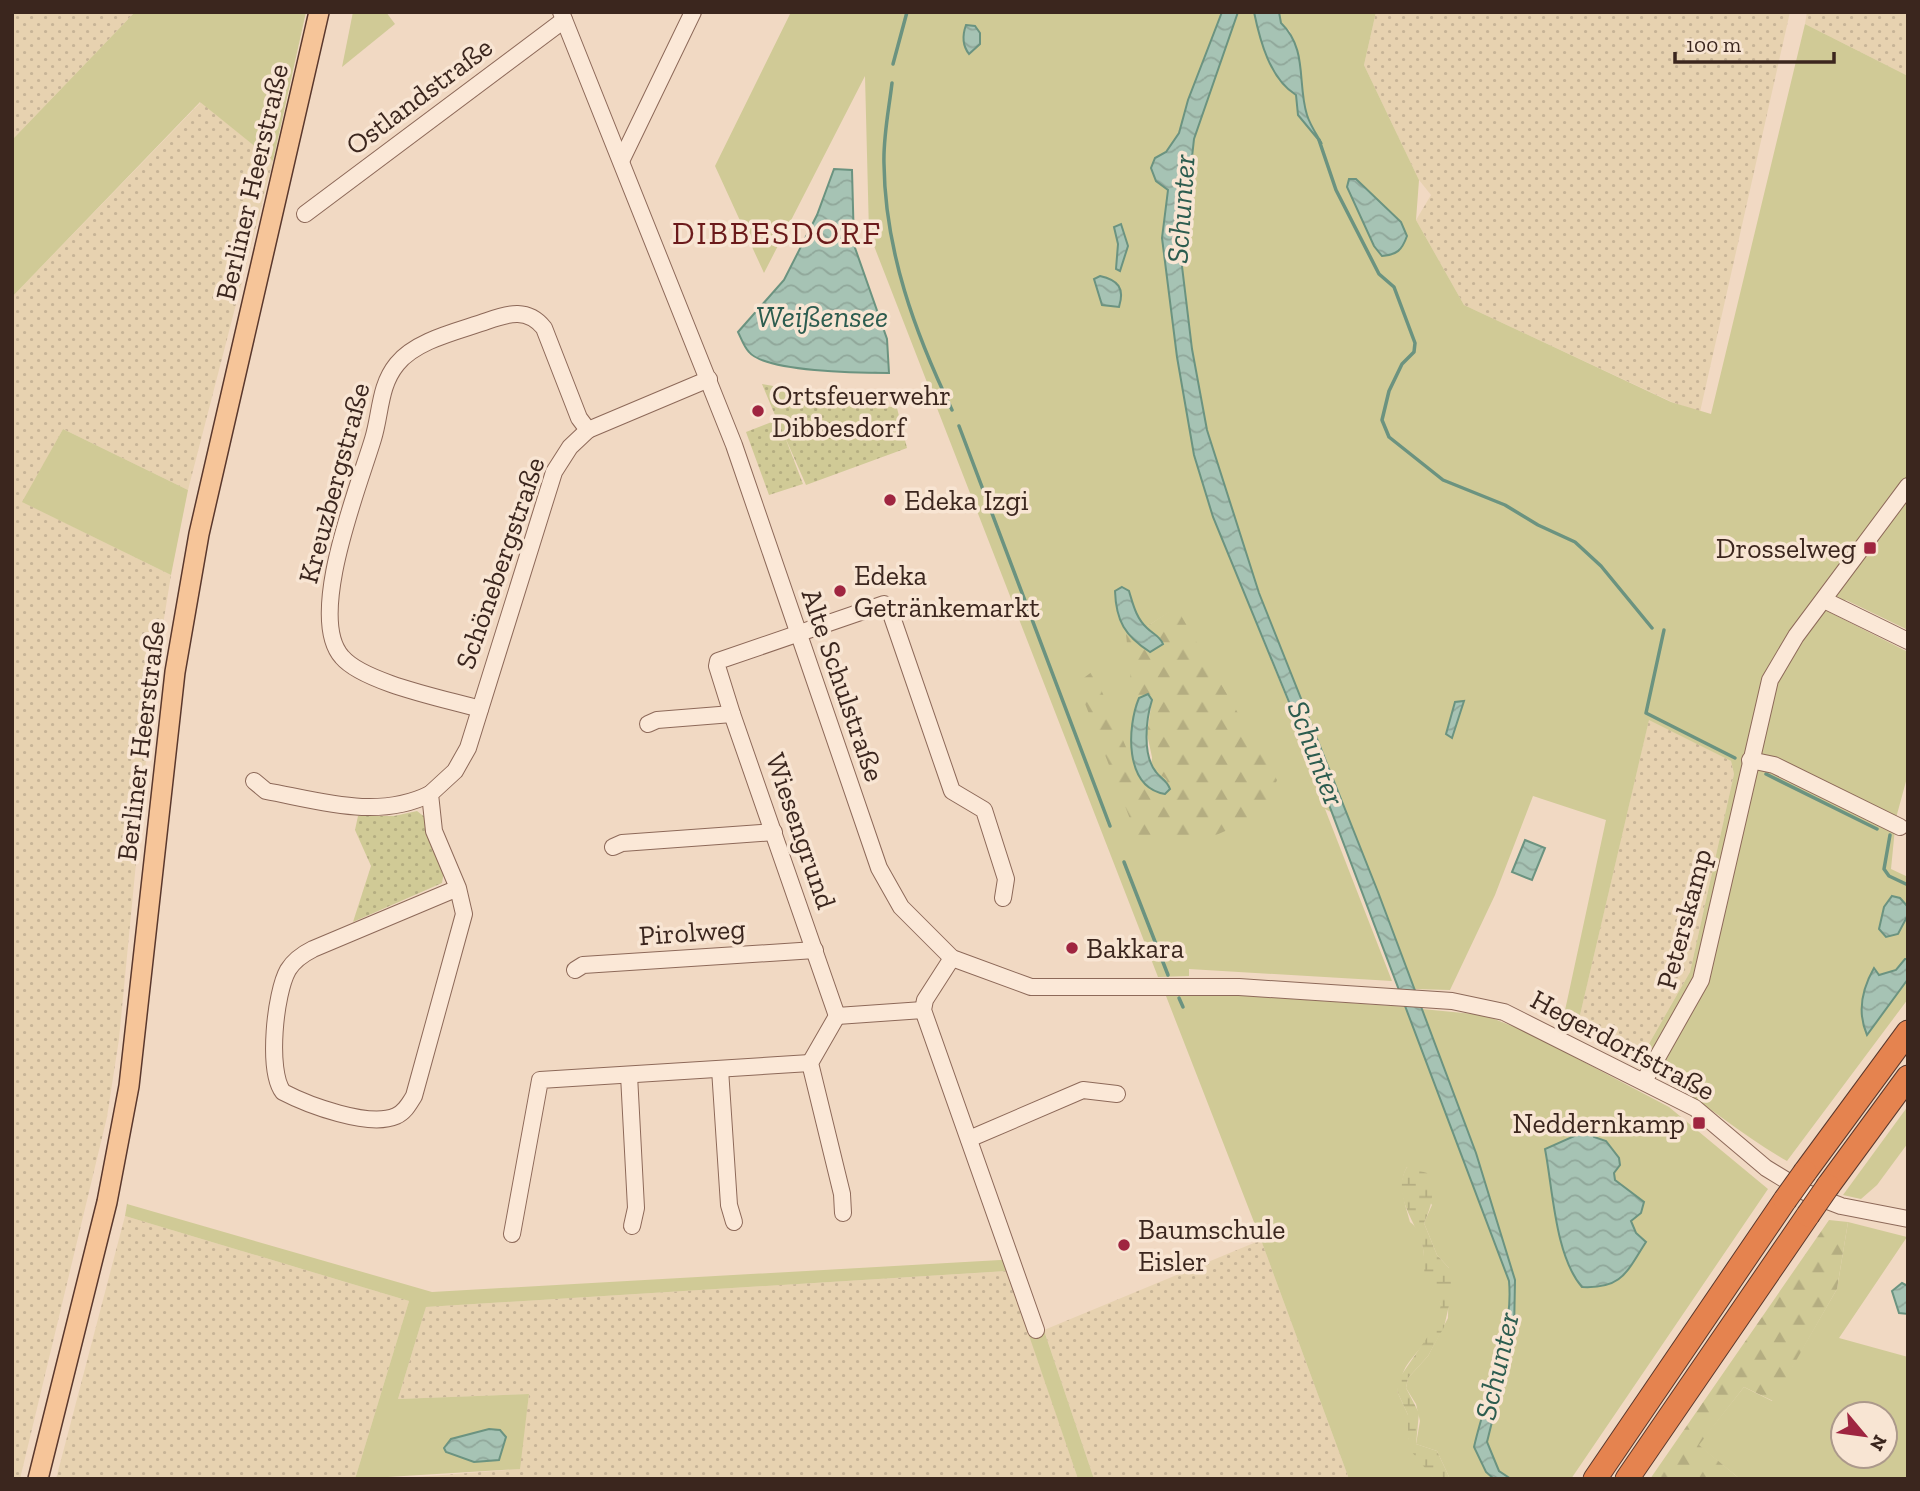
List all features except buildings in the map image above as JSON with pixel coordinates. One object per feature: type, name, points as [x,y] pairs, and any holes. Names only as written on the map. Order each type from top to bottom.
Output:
[{"type":"highway","points":[[1595,1479],[1658,1381],[1805,1172],[1908,1032]]},
{"type":"highway","points":[[1627,1479],[1828,1186],[1908,1077]]},
{"type":"main road","name":"Berliner Heerstraße","points":[[38,1479],[107,1202],[129,1086],[175,672],[197,548],[319,12]]},
{"type":"street","points":[[622,159],[693,12]]},
{"type":"street","name":"Alte Schulstraße","points":[[562,16],[709,379],[878,868],[901,907],[952,958],[1031,987],[1184,985],[1372,995]]},
{"type":"street","name":"Ostlandstraße","points":[[305,214],[562,16]]},
{"type":"street","name":"Kreuzbergstraße","points":[[480,709],[359,671],[341,657],[330,636],[330,602],[346,517],[375,431],[387,379],[407,353],[488,321],[512,313],[522,313],[539,322],[544,328],[579,418],[588,430]]},
{"type":"street","name":"Schönebergstraße","points":[[254,781],[266,791],[381,809],[402,806],[430,794],[446,781],[463,759],[549,484],[562,457],[588,430],[709,379]]},
{"type":"street","name":"Peterskamp","points":[[1644,1081],[1701,980],[1750,760],[1774,671],[1908,486]]},
{"type":"street","points":[[1824,600],[1908,641]]},
{"type":"street","points":[[796,633],[879,603],[889,608],[952,791],[984,810],[1006,879],[1003,898]]},
{"type":"street","name":"Wiesengrund","points":[[796,633],[718,661],[717,666],[837,1016]]},
{"type":"street","points":[[648,724],[657,720],[732,714]]},
{"type":"street","points":[[1750,760],[1774,765],[1900,827]]},
{"type":"street","points":[[430,794],[434,831],[458,888],[464,914],[460,937],[414,1096],[398,1115],[387,1119],[359,1118],[283,1092],[278,1085],[273,1065],[283,981],[289,969],[303,954],[458,888]]},
{"type":"street","points":[[613,847],[622,843],[774,832]]},
{"type":"street","name":"Pirolweg","points":[[575,970],[583,965],[815,950]]},
{"type":"street","points":[[952,958],[925,1000],[923,1010],[1036,1330]]},
{"type":"street","name":"Hegerdorfstraße","points":[[1372,995],[1472,1004],[1504,1012],[1695,1108],[1766,1168],[1807,1193],[1841,1206],[1908,1219]]},
{"type":"street","points":[[843,1213],[842,1194],[810,1063],[837,1016],[923,1010]]},
{"type":"street","points":[[512,1234],[540,1080],[810,1063]]},
{"type":"street","points":[[720,1069],[729,1205],[734,1222]]},
{"type":"street","points":[[629,1075],[636,1208],[632,1226]]},
{"type":"street","points":[[969,1139],[1083,1090],[1118,1094]]},
{"type":"shaded area","points":[[12,12],[135,12],[12,140]]},
{"type":"shaded area","points":[[1376,12],[1790,12],[1700,412],[1672,402],[1464,305],[1416,220],[1431,195],[1419,180],[1364,65]]},
{"type":"shaded area","points":[[1807,12],[1908,12],[1908,76],[1805,24]]},
{"type":"shaded area","points":[[201,102],[273,161],[188,490],[63,429],[23,502],[171,575],[153,687],[119,1039],[107,1117],[20,1479],[12,1479],[12,297]]},
{"type":"shaded area","points":[[1649,719],[1731,761],[1734,774],[1690,972],[1646,1049],[1632,1055],[1577,1028]]},
{"type":"shaded area","points":[[125,1216],[409,1301],[355,1479],[56,1479]]},
{"type":"shaded area","points":[[1261,1240],[1349,1479],[1094,1479],[1044,1330]]},
{"type":"shaded area","points":[[1008,1271],[1078,1479],[391,1479],[519,1469],[529,1394],[398,1399],[426,1307]]},
{"type":"green space","points":[[135,12],[306,12],[273,161],[200,102],[12,297],[12,140]]},
{"type":"green space","points":[[353,12],[386,12],[395,24],[342,67]]},
{"type":"green space","points":[[791,12],[1222,12],[1188,100],[1179,133],[1166,152],[1155,158],[1156,181],[1168,190],[1162,238],[1177,357],[1194,455],[1213,517],[1333,813],[1325,809],[1392,981],[1189,969],[1189,976],[1158,977],[869,233],[865,76],[764,273],[715,166]],"holes":[[[1176,608],[1139,841],[1147,788],[1146,627]]]},
{"type":"green space","points":[[1238,12],[1254,12],[1263,47],[1273,69],[1279,79],[1296,95],[1298,115],[1319,140],[1307,115],[1290,31],[1281,23],[1279,12],[1376,12],[1364,65],[1419,180],[1416,220],[1464,305],[1671,402],[1711,414],[1805,24],[1908,76],[1908,630],[1846,600],[1831,613],[1908,652],[1908,774],[1896,818],[1891,869],[1908,877],[1908,999],[1787,1161],[1667,1079],[1664,1070],[1632,1055],[1646,1049],[1690,972],[1734,774],[1731,761],[1649,720],[1577,1028],[1561,1029],[1606,820],[1533,796],[1495,895],[1450,990],[1414,989],[1259,593],[1207,430],[1192,349],[1181,258],[1188,178],[1194,139]]},
{"type":"green space","points":[[762,384],[897,408],[907,448],[806,485],[785,437],[803,484],[769,495],[746,432],[777,420]]},
{"type":"green space","points":[[63,429],[188,490],[171,575],[22,502]]},
{"type":"green space","points":[[1176,607],[1277,780],[1264,814],[1207,839],[1139,842],[1077,683],[1093,671],[1139,777],[1165,793],[1170,788],[1166,779],[1155,771],[1147,734],[1152,700],[1139,698],[1134,712],[1126,634],[1140,646],[1161,639],[1146,627]]},
{"type":"green space","points":[[417,811],[426,818],[433,851],[444,871],[442,883],[353,922],[371,866],[355,830],[358,816],[394,816]]},
{"type":"green space","points":[[1206,993],[1408,1007],[1509,1281],[1503,1343],[1474,1446],[1486,1472],[1494,1479],[1450,1479],[1437,1451],[1416,1444],[1420,1421],[1416,1404],[1406,1388],[1408,1378],[1428,1356],[1448,1318],[1449,1268],[1437,1255],[1424,1223],[1432,1205],[1407,1167],[1402,1187],[1404,1201],[1410,1222],[1421,1238],[1426,1276],[1440,1301],[1441,1313],[1434,1329],[1405,1368],[1397,1391],[1408,1415],[1408,1438],[1434,1479],[1349,1479],[1261,1240],[1166,996]]},
{"type":"green space","points":[[1422,1009],[1484,1015],[1525,1031],[1669,1107],[1768,1189],[1571,1479],[1511,1479],[1499,1472],[1487,1442],[1514,1333],[1515,1280],[1476,1153]]},
{"type":"green space","points":[[1908,1106],[1908,1143],[1877,1185],[1861,1199],[1843,1195]]},
{"type":"green space","points":[[1407,1167],[1427,1173],[1430,1180],[1432,1198],[1424,1223],[1437,1255],[1449,1268],[1453,1288],[1444,1327],[1428,1356],[1408,1378],[1406,1388],[1419,1413],[1416,1444],[1437,1451],[1450,1479],[1434,1479],[1411,1451],[1408,1415],[1397,1391],[1398,1380],[1435,1326],[1441,1305],[1426,1280],[1422,1244],[1403,1196],[1401,1186]]},
{"type":"green space","points":[[127,1204],[432,1292],[1020,1259],[1094,1479],[1078,1479],[1007,1271],[426,1307],[398,1399],[529,1394],[520,1469],[355,1479],[409,1301],[125,1216]]},
{"type":"green space","points":[[1829,1220],[1848,1222],[1837,1289],[1773,1401],[1744,1387],[1699,1445],[1740,1479],[1650,1479]]},
{"type":"green space","points":[[1848,1222],[1907,1237],[1839,1338],[1908,1357],[1908,1479],[1740,1479],[1698,1445],[1744,1387],[1772,1401],[1837,1289]]},
{"type":"water","name":"Schunter","points":[[1222,12],[1238,12],[1194,139],[1181,258],[1192,349],[1207,430],[1259,593],[1378,892],[1476,1153],[1515,1280],[1514,1333],[1487,1442],[1499,1471],[1511,1479],[1494,1479],[1486,1472],[1474,1447],[1503,1343],[1509,1281],[1303,736],[1213,517],[1194,455],[1177,357],[1162,238],[1168,190],[1156,181],[1151,168],[1155,158],[1166,152],[1179,133],[1188,100]]},
{"type":"water","points":[[1254,12],[1279,12],[1281,23],[1295,44],[1307,115],[1322,144],[1298,115],[1296,95],[1279,79],[1273,69],[1259,35]]},
{"type":"water","points":[[966,25],[975,26],[980,33],[980,44],[969,54],[963,40]]},
{"type":"water","name":"Weißensee","points":[[834,169],[852,170],[854,245],[887,339],[889,373],[814,370],[774,364],[758,359],[749,352],[738,332],[784,280],[817,215]]},
{"type":"water","points":[[1349,179],[1356,179],[1401,222],[1407,236],[1395,253],[1382,256],[1374,246],[1347,187]]},
{"type":"water","points":[[1121,224],[1128,246],[1120,271],[1116,269],[1118,244],[1114,227]]},
{"type":"water","points":[[1100,276],[1119,286],[1119,307],[1102,305],[1094,279]]},
{"type":"water","points":[[1122,587],[1129,591],[1140,620],[1163,644],[1150,652],[1128,634],[1120,619],[1115,591]]},
{"type":"water","points":[[1148,694],[1152,700],[1148,717],[1147,747],[1152,765],[1170,789],[1165,794],[1152,789],[1142,780],[1132,754],[1135,710],[1139,698]]},
{"type":"water","points":[[1464,701],[1452,738],[1446,734],[1455,702]]},
{"type":"water","points":[[1525,840],[1545,848],[1532,880],[1512,872]]},
{"type":"water","points":[[1892,896],[1900,898],[1908,907],[1908,915],[1898,934],[1886,937],[1879,929],[1884,907]]},
{"type":"water","points":[[1908,959],[1908,979],[1867,1035],[1862,1009],[1864,992],[1874,968],[1879,975],[1896,970]]},
{"type":"water","points":[[1590,1129],[1594,1137],[1606,1141],[1619,1158],[1620,1165],[1614,1173],[1615,1180],[1644,1202],[1641,1213],[1631,1221],[1636,1233],[1646,1242],[1628,1270],[1615,1281],[1596,1287],[1582,1287],[1573,1274],[1561,1241],[1545,1149]]},
{"type":"water","points":[[1902,1283],[1908,1286],[1908,1314],[1899,1313],[1892,1291]]},
{"type":"water","points":[[489,1429],[500,1430],[506,1437],[499,1460],[474,1462],[446,1452],[444,1448],[451,1439]]},
{"type":"waterway","points":[[893,64],[907,12]]},
{"type":"waterway","points":[[892,83],[884,154],[890,228],[896,260],[914,321],[952,410]]},
{"type":"waterway","points":[[1319,140],[1336,190],[1379,274],[1394,287],[1415,343],[1414,352],[1402,364],[1389,391],[1382,420],[1389,437],[1443,480],[1505,505],[1538,525],[1575,542],[1601,566],[1652,628]]},
{"type":"waterway","points":[[959,426],[1110,826]]},
{"type":"waterway","points":[[1664,630],[1646,713],[1735,758]]},
{"type":"waterway","points":[[1766,774],[1877,829]]},
{"type":"waterway","points":[[1890,835],[1884,869],[1889,876],[1908,885]]},
{"type":"waterway","points":[[1124,862],[1168,975]]},
{"type":"waterway","points":[[1179,998],[1183,1007]]},
{"type":"place","name":"Ortsfeuerwehr Dibbesdorf","points":[[758,411]]},
{"type":"place","name":"Edeka Izgi","points":[[890,500]]},
{"type":"place","name":"Drosselweg","points":[[1870,548]]},
{"type":"place","name":"Edeka Getränkemarkt","points":[[840,591]]},
{"type":"place","name":"Bakkara","points":[[1072,948]]},
{"type":"place","name":"Neddernkamp","points":[[1699,1123]]},
{"type":"place","name":"Baumschule Eisler","points":[[1124,1245]]},
{"type":"district","name":"DIBBESDORF","points":[[777,233]]}]
